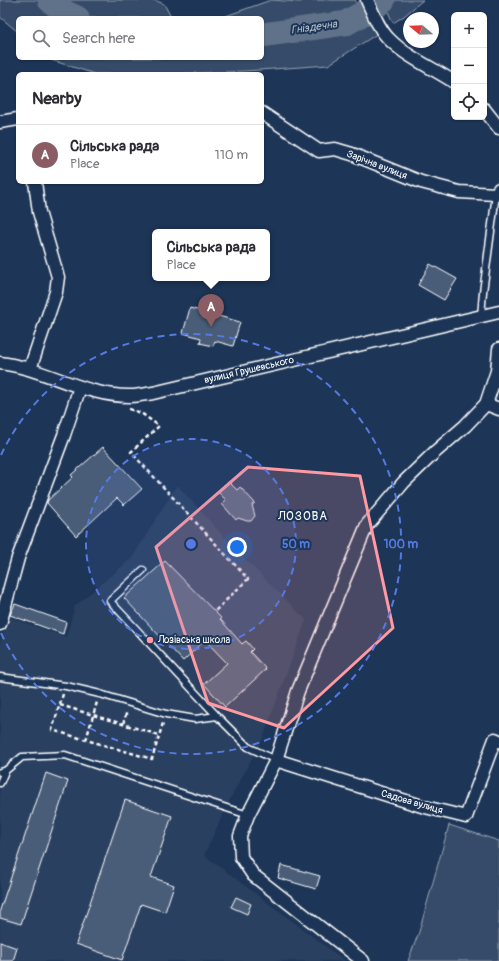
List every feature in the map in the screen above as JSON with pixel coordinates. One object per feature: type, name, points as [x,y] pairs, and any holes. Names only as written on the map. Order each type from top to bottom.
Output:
[{"type":"street","points":[[367,0],[378,22],[389,39],[407,54],[451,80]]},
{"type":"street","points":[[487,113],[499,128]]},
{"type":"street","name":"Зарічна вулиця","points":[[264,114],[319,151],[335,150],[352,154],[421,182],[459,192],[498,192]]},
{"type":"street","points":[[0,122],[16,119]]},
{"type":"street","points":[[30,369],[56,292],[58,277],[39,212],[35,184]]},
{"type":"street","name":"вулиця Грушевського","points":[[0,363],[30,369],[80,387],[108,394],[132,396],[153,393],[499,312]]},
{"type":"street","points":[[363,961],[254,875],[241,857],[240,836],[248,815],[276,760],[298,691],[367,525],[404,482],[434,452],[465,426],[486,404],[497,371],[499,349]]},
{"type":"street","points":[[0,624],[18,558],[64,435],[80,387]]},
{"type":"street","points":[[486,404],[499,409]]},
{"type":"street","name":"Садова вулиця","points":[[276,760],[425,808],[466,817],[495,740],[499,741]]},
{"type":"lane","points":[[481,316],[483,292],[498,192]]},
{"type":"lane","points":[[143,570],[110,601],[217,716],[248,747],[276,760]]},
{"type":"lane","points":[[0,677],[66,686],[100,694],[166,714],[194,719],[217,716]]},
{"type":"lane","points":[[0,783],[2,771],[22,757],[65,755],[248,815]]},
{"type":"path","points":[[159,426],[132,452],[248,579],[214,612]]},
{"type":"path","points":[[86,740],[100,694]]},
{"type":"path","points":[[160,735],[60,706],[52,730],[152,759],[160,735],[166,714]]},
{"type":"highlighted area","points":[[248,467],[360,476],[393,628],[284,728],[208,703],[156,547]]},
{"type":"shaded area","points":[[0,0],[154,0],[164,4],[170,16],[16,16],[16,30],[0,17]]},
{"type":"shaded area","points":[[271,0],[300,2],[304,0],[355,0],[366,20],[377,34],[328,65],[219,72],[89,72],[51,60],[264,60],[264,16],[226,16]]},
{"type":"shaded area","points":[[383,0],[423,0],[409,12],[403,12],[403,17],[393,23]]},
{"type":"shaded area","points":[[177,485],[239,553],[306,620],[263,738],[234,791],[204,855],[345,961],[0,961],[0,643],[8,617],[66,637],[75,606],[132,558]]},
{"type":"shaded area","points":[[449,825],[499,841],[499,961],[408,961],[419,932]]},
{"type":"building","points":[[430,264],[457,279],[444,300],[418,285]]},
{"type":"building","points":[[190,308],[240,322],[233,346],[215,341],[213,346],[200,343],[201,338],[183,333]]},
{"type":"building","points":[[103,447],[142,489],[124,505],[117,498],[76,536],[47,503],[48,500],[73,477],[71,475]]},
{"type":"building","points":[[229,482],[237,490],[240,487],[255,503],[252,505],[255,516],[251,521],[238,518],[236,520],[222,504],[226,500],[218,492]]},
{"type":"building","points":[[165,561],[221,618],[220,619],[242,644],[246,641],[253,649],[250,652],[266,669],[225,707],[204,684],[227,663],[205,640],[183,661],[124,598]]},
{"type":"building","points":[[15,604],[66,622],[63,634],[10,615]]},
{"type":"building","points":[[46,773],[68,781],[21,924],[0,918],[0,910]]},
{"type":"building","points":[[125,800],[172,816],[151,877],[174,885],[165,912],[141,904],[122,960],[76,944]]},
{"type":"building","points":[[281,865],[320,876],[316,889],[278,878]]},
{"type":"building","points":[[236,897],[251,904],[247,914],[231,907]]},
{"type":"building","points":[[0,942],[17,948],[13,961],[0,961]]},
{"type":"waterway","name":"Гніздечна","points":[[50,0],[64,12],[73,16]]},
{"type":"waterway","name":"Гніздечна","points":[[264,35],[346,23],[376,6],[383,0]]},
{"type":"place","name":"Сільська рада","points":[[211,327]]},
{"type":"place","name":"Лозівська школа","points":[[150,640]]},
{"type":"district","name":"ЛОЗОВА","points":[[303,516]]}]
